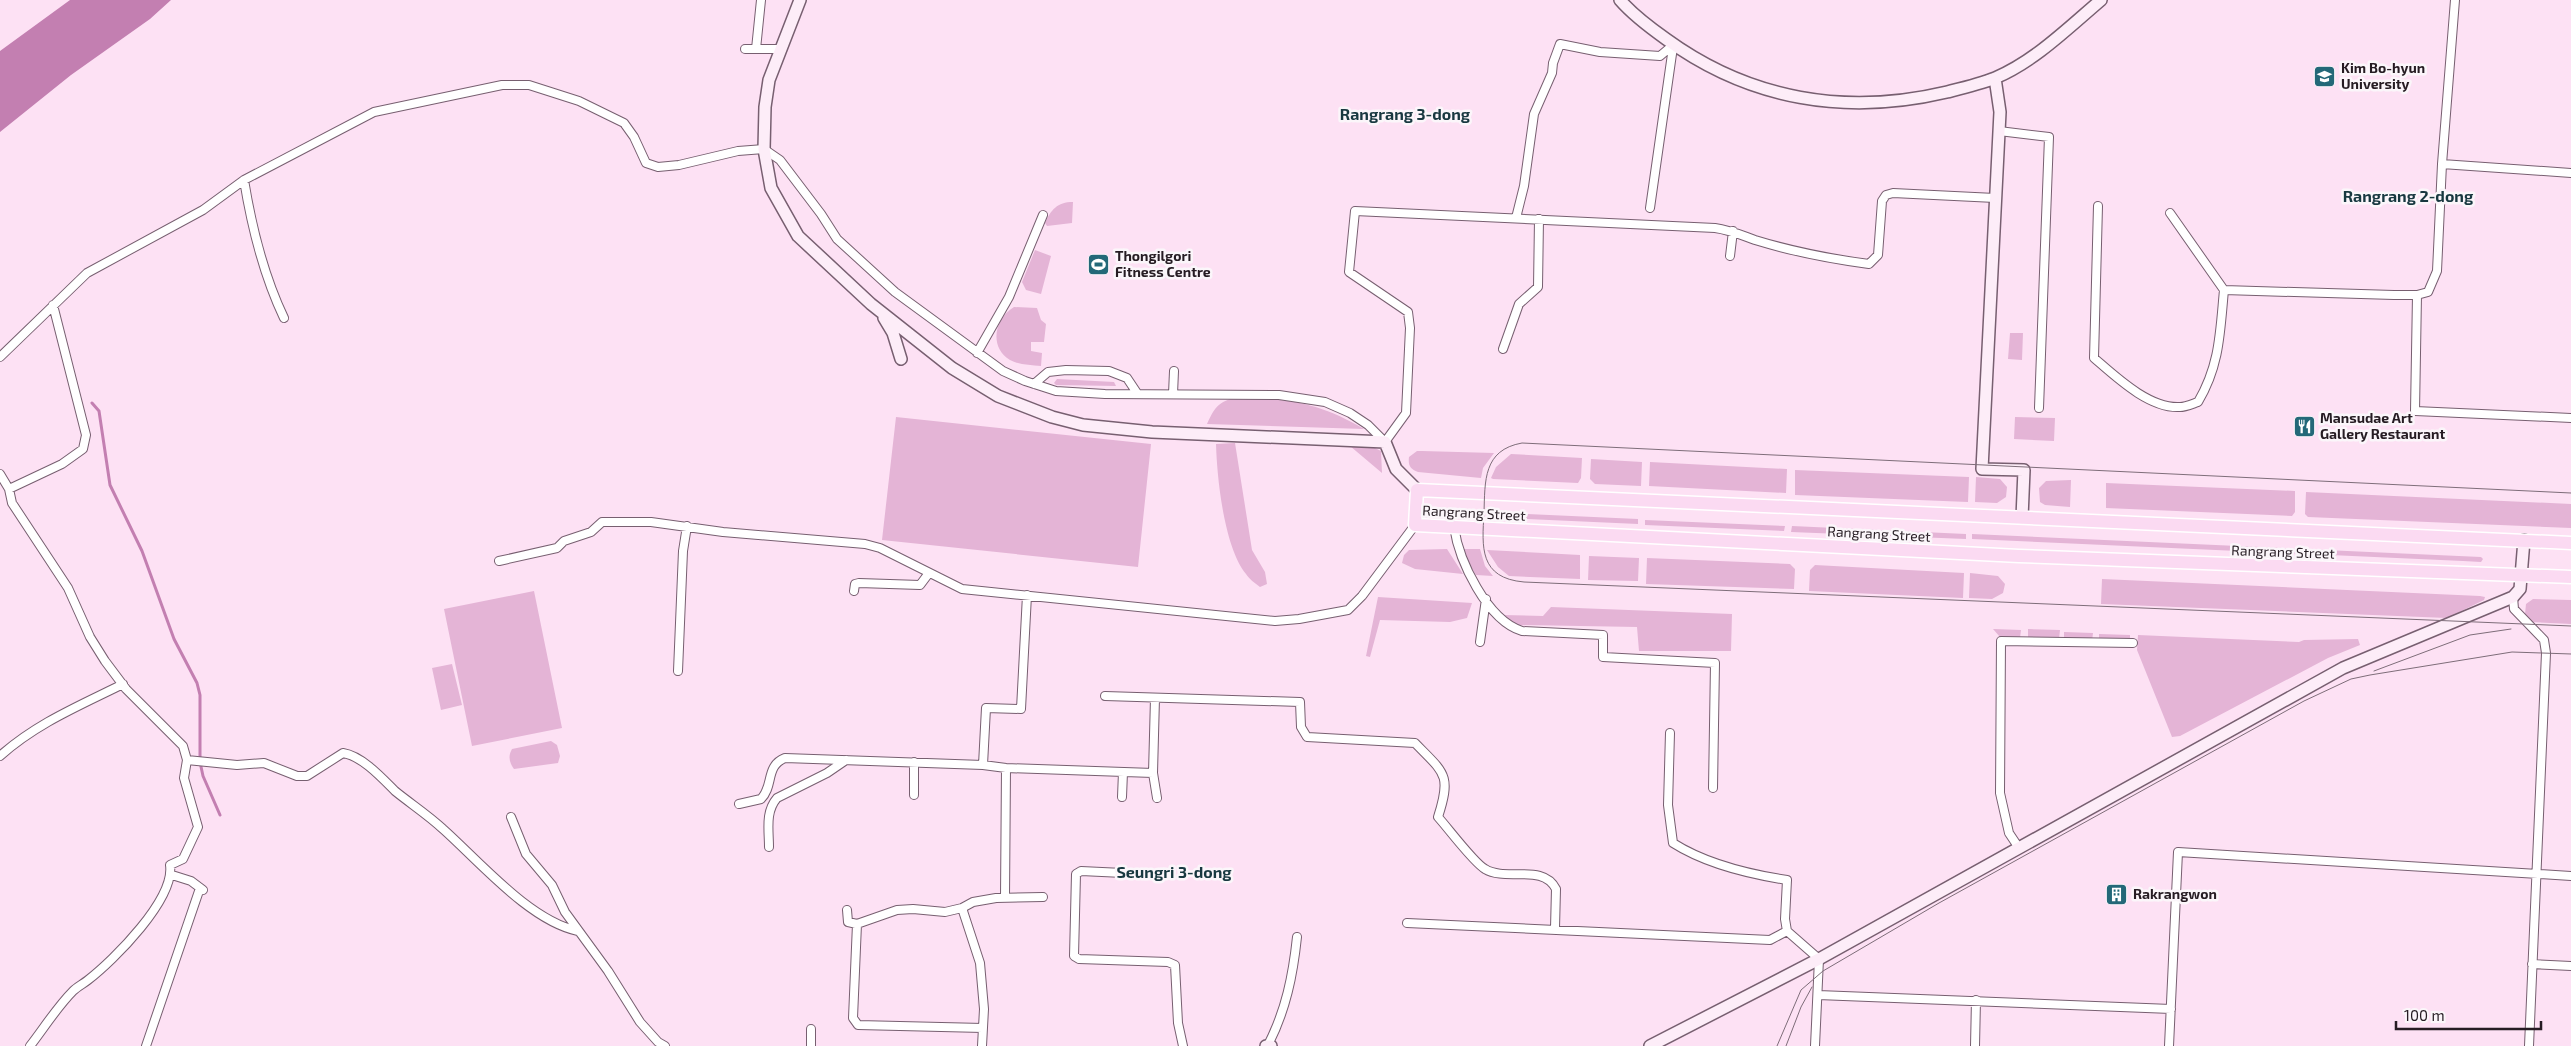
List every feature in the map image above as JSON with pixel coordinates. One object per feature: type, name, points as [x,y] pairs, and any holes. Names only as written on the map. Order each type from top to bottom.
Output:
[{"type":"main road","points":[[800,0],[780,49],[770,80],[765,106],[764,149],[771,188],[783,214],[798,236],[871,304],[952,368],[975,383],[1034,411],[1083,425],[1112,429],[1385,442],[1396,470],[1416,490]]},
{"type":"main road","points":[[1620,0],[1646,25],[1686,54],[1733,78],[1789,96],[1822,102],[1858,104],[1918,99],[1995,78],[2038,53],[2101,0]]},
{"type":"main road","points":[[1995,78],[2000,112],[1982,469],[2024,470],[2022,518]]},
{"type":"main road","points":[[871,304],[893,333],[901,358]]},
{"type":"main road","name":"Rangrang Street","points":[[2571,543],[1416,490],[1415,525],[2270,567],[2571,577]]},
{"type":"main road","points":[[1650,1046],[1819,959],[2343,668],[2514,597],[2520,590],[2524,540]]},
{"type":"street","points":[[756,49],[761,0]]},
{"type":"street","points":[[2224,290],[2417,295],[2428,292],[2437,271],[2442,164],[2455,0]]},
{"type":"street","points":[[1516,218],[1524,186],[1534,114],[1552,73],[1553,63],[1560,44],[1600,52],[1660,56],[1673,45]]},
{"type":"street","points":[[1650,208],[1673,45]]},
{"type":"street","points":[[745,49],[780,49]]},
{"type":"street","points":[[0,357],[87,274],[203,210],[244,180],[374,112],[502,85],[529,85],[579,101],[608,114],[624,123],[634,137],[646,164],[658,167],[679,165],[738,151],[764,149],[780,160],[821,214],[837,239],[895,292],[1002,371],[1034,384],[1056,391],[1279,395],[1325,402],[1350,413],[1368,425],[1385,442],[1406,412],[1410,328],[1408,312],[1349,272],[1355,211],[1540,219],[1734,231],[1755,240],[1869,264],[1878,255],[1882,201],[1886,195],[1893,193],[1995,198]]},
{"type":"street","points":[[1998,131],[2049,137],[2039,408]]},
{"type":"street","points":[[2442,164],[2571,172]]},
{"type":"street","points":[[244,180],[251,226],[272,293],[284,318]]},
{"type":"street","points":[[2098,206],[2094,358],[2125,386],[2157,402],[2179,407],[2198,402],[2207,388],[2217,359],[2224,290],[2170,213]]},
{"type":"street","points":[[977,353],[1009,297],[1043,216]]},
{"type":"street","points":[[1503,349],[1519,304],[1538,287],[1540,219]]},
{"type":"street","points":[[1730,256],[1734,231]]},
{"type":"street","points":[[2417,295],[2415,411],[2571,418]]},
{"type":"street","points":[[9,489],[62,464],[83,449],[86,435],[53,305]]},
{"type":"street","points":[[1034,384],[1048,372],[1066,370],[1109,371],[1127,378],[1137,393]]},
{"type":"street","points":[[1173,394],[1174,372]]},
{"type":"street","points":[[0,474],[9,489],[12,502],[68,588],[90,637],[105,661],[123,684],[183,746],[187,760],[184,778],[198,827],[183,859],[170,865],[172,874],[161,899],[139,928],[117,953],[88,980],[73,990],[30,1046]]},
{"type":"street","points":[[498,561],[557,548],[564,541],[591,532],[602,522],[651,522],[723,532],[865,544],[880,548],[962,589],[1275,621],[1319,616],[1348,610],[1362,596],[1415,525]]},
{"type":"street","points":[[678,671],[683,551],[687,526]]},
{"type":"street","points":[[1454,527],[1457,548],[1469,572],[1499,619],[1509,627],[1522,631],[1603,635],[1603,657],[1715,663],[1713,788]]},
{"type":"street","points":[[854,591],[855,584],[859,583],[920,585],[929,573]]},
{"type":"street","points":[[982,765],[986,708],[1021,709],[1027,595]]},
{"type":"street","points":[[2514,597],[2514,609],[2544,640],[2546,653],[2529,1046]]},
{"type":"street","points":[[1480,642],[1486,599]]},
{"type":"street","points":[[2019,848],[2008,833],[2000,793],[2001,641],[2133,643]]},
{"type":"street","points":[[0,756],[21,737],[52,718],[123,684]]},
{"type":"street","points":[[1105,696],[1300,702],[1301,727],[1307,737],[1415,743],[1444,772],[1446,792],[1438,817],[1485,870],[1506,874],[1541,876],[1553,883],[1556,889],[1554,928]]},
{"type":"street","points":[[1156,698],[1153,773],[1157,798]]},
{"type":"street","points":[[1670,733],[1668,805],[1673,843],[1691,854],[1754,875],[1787,880],[1785,919],[1787,931],[1819,959],[1815,1046]]},
{"type":"street","points":[[187,760],[237,765],[264,763],[297,776],[307,776],[343,753],[348,754],[371,769],[441,827],[528,906],[556,924],[578,930]]},
{"type":"street","points":[[739,804],[761,799],[765,795],[769,788],[772,768],[778,761],[785,758],[1153,773]]},
{"type":"street","points":[[769,847],[769,810],[777,798],[828,773],[846,760]]},
{"type":"street","points":[[914,762],[914,795]]},
{"type":"street","points":[[1005,897],[1006,768]]},
{"type":"street","points":[[1122,772],[1122,798]]},
{"type":"street","points":[[512,817],[526,854],[552,885],[564,912],[608,971],[640,1022],[658,1042],[665,1046]]},
{"type":"street","points":[[2169,1046],[2178,852],[2386,863],[2536,876],[2571,876]]},
{"type":"street","points":[[1123,873],[1081,871],[1076,874],[1074,956],[1079,959],[1168,962],[1176,965],[1178,1023],[1183,1046]]},
{"type":"street","points":[[146,1046],[202,890],[191,881],[172,874]]},
{"type":"street","points":[[847,910],[848,922],[857,924],[897,910],[912,909],[944,912],[962,908],[973,902],[1005,897],[1043,897]]},
{"type":"street","points":[[962,908],[980,963],[984,1009],[982,1046]]},
{"type":"street","points":[[1408,923],[1554,928],[1770,940],[1787,931]]},
{"type":"street","points":[[857,924],[854,1018],[858,1024],[983,1028]]},
{"type":"street","points":[[1269,1046],[1281,1021],[1293,975],[1297,937]]},
{"type":"street","points":[[2532,964],[2571,966]]},
{"type":"street","points":[[1818,995],[2171,1009]]},
{"type":"street","points":[[1975,1046],[1976,1000]]},
{"type":"street","points":[[811,1029],[811,1046]]},
{"type":"shaded area","points":[[70,0],[171,0],[150,19],[71,75],[0,132],[0,51]]},
{"type":"shaded area","points":[[1073,202],[1072,223],[1047,226],[1045,223],[1055,208],[1063,203]]},
{"type":"shaded area","points":[[1035,250],[1051,256],[1041,294],[1026,290],[1022,282]]},
{"type":"shaded area","points":[[1014,307],[1037,308],[1041,320],[1046,324],[1044,342],[1031,342],[1031,351],[1042,353],[1041,366],[1013,362],[999,348],[997,341],[998,326],[1007,312]]},
{"type":"shaded area","points":[[2010,333],[2023,333],[2022,360],[2008,359]]},
{"type":"shaded area","points":[[1057,379],[1114,382],[1116,386],[1056,385],[1054,383]]},
{"type":"shaded area","points":[[1233,398],[1269,399],[1301,403],[1332,413],[1364,429],[1207,424],[1217,407]]},
{"type":"shaded area","points":[[896,417],[1151,444],[1138,567],[882,540]]},
{"type":"shaded area","points":[[2015,417],[2055,418],[2054,441],[2014,439]]},
{"type":"shaded area","points":[[1235,443],[1252,550],[1265,572],[1267,584],[1260,587],[1249,578],[1238,562],[1223,512],[1216,444]]},
{"type":"shaded area","points":[[1350,446],[1375,448],[1381,451],[1382,473]]},
{"type":"shaded area","points":[[1417,451],[1494,453],[1483,468],[1481,478],[1413,470],[1410,466],[1409,457]]},
{"type":"shaded area","points":[[1511,454],[1582,458],[1581,478],[1578,483],[1491,478],[1496,467]]},
{"type":"shaded area","points":[[1591,459],[1642,462],[1641,486],[1595,484],[1590,479]]},
{"type":"shaded area","points":[[1650,462],[1787,469],[1786,493],[1649,486]]},
{"type":"shaded area","points":[[1795,470],[1969,477],[1968,502],[1795,495]]},
{"type":"shaded area","points":[[1976,477],[2000,479],[2007,487],[2006,497],[1997,503],[1975,502]]},
{"type":"shaded area","points":[[2071,480],[2070,507],[2045,505],[2040,502],[2039,488],[2046,481]]},
{"type":"shaded area","points":[[2106,483],[2295,491],[2295,512],[2292,516],[2106,508]]},
{"type":"shaded area","points":[[2306,492],[2571,504],[2571,528],[2308,517],[2305,514]]},
{"type":"shaded area","points":[[1527,514],[1638,519],[1638,524],[1527,519],[1525,516]]},
{"type":"shaded area","points":[[1645,520],[1785,526],[1784,531],[1645,525]]},
{"type":"shaded area","points":[[1792,526],[1966,534],[1966,539],[1791,532]]},
{"type":"shaded area","points":[[1972,534],[2481,557],[2483,559],[2481,562],[1972,539]]},
{"type":"shaded area","points":[[1447,549],[1463,574],[1415,569],[1402,563],[1404,555],[1409,550]]},
{"type":"shaded area","points":[[1463,549],[1480,549],[1485,566],[1493,576],[1476,575],[1464,556]]},
{"type":"shaded area","points":[[1487,550],[1580,555],[1580,579],[1509,576],[1498,567]]},
{"type":"shaded area","points":[[1589,556],[1639,558],[1638,581],[1588,580]]},
{"type":"shaded area","points":[[1647,558],[1790,564],[1795,569],[1794,589],[1646,584]]},
{"type":"shaded area","points":[[1815,565],[1964,573],[1963,598],[1809,591],[1810,570]]},
{"type":"shaded area","points":[[1970,573],[1998,576],[2005,584],[2003,593],[1992,599],[1969,598]]},
{"type":"shaded area","points":[[2102,579],[2485,597],[2484,600],[2447,618],[2101,604]]},
{"type":"shaded area","points":[[534,591],[562,728],[472,746],[444,609]]},
{"type":"shaded area","points":[[1378,597],[1472,603],[1467,618],[1450,622],[1380,620],[1370,657],[1366,656]]},
{"type":"shaded area","points":[[2533,599],[2571,600],[2571,624],[2532,622],[2525,614],[2526,604]]},
{"type":"shaded area","points":[[1551,607],[1732,614],[1731,651],[1639,651],[1637,627],[1517,625],[1502,615],[1543,616]]},
{"type":"shaded area","points":[[1993,629],[2021,630],[2020,638],[2000,637]]},
{"type":"shaded area","points":[[2028,629],[2060,630],[2059,639],[2028,638]]},
{"type":"shaded area","points":[[2064,632],[2093,633],[2092,641],[2064,640]]},
{"type":"shaded area","points":[[2099,634],[2130,635],[2130,642],[2099,641]]},
{"type":"shaded area","points":[[2138,635],[2299,642],[2304,640],[2358,639],[2360,645],[2328,658],[2180,736],[2172,737],[2137,650]]},
{"type":"shaded area","points":[[452,664],[462,705],[441,710],[432,668]]},
{"type":"shaded area","points":[[551,741],[557,745],[560,756],[558,763],[514,769],[510,759],[512,749]]},
{"type":"waterway","points":[[92,403],[99,411],[110,485],[142,551],[174,639],[197,683],[200,695],[200,762],[203,776],[220,815]]},
{"type":"tram line","points":[[2571,493],[1522,443],[1500,452],[1493,460],[1489,469],[1485,490],[1483,538],[1486,559],[1491,567],[1498,574],[1509,579],[1524,582],[2571,626]]},
{"type":"tram line","points":[[2374,671],[2470,635],[2511,629]]},
{"type":"tram line","points":[[1777,1046],[1801,990],[1823,971],[1939,903],[2304,701],[2351,679],[2370,675],[2512,652],[2571,654]]},
{"type":"tram line","points":[[1786,1046],[1801,1007],[1812,987]]},
{"type":"place","name":"Kim Bo-hyun University","points":[[2325,76]]},
{"type":"place","name":"Thongilgori Fitness Centre","points":[[1099,264]]},
{"type":"place","name":"Mansudae Art Gallery Restaurant","points":[[2304,426]]},
{"type":"place","name":"Rakrangwon","points":[[2117,894]]},
{"type":"district","name":"Rangrang 3-dong","points":[[1405,114]]},
{"type":"district","name":"Rangrang 2-dong","points":[[2408,196]]},
{"type":"district","name":"Seungri 3-dong","points":[[1174,872]]}]
